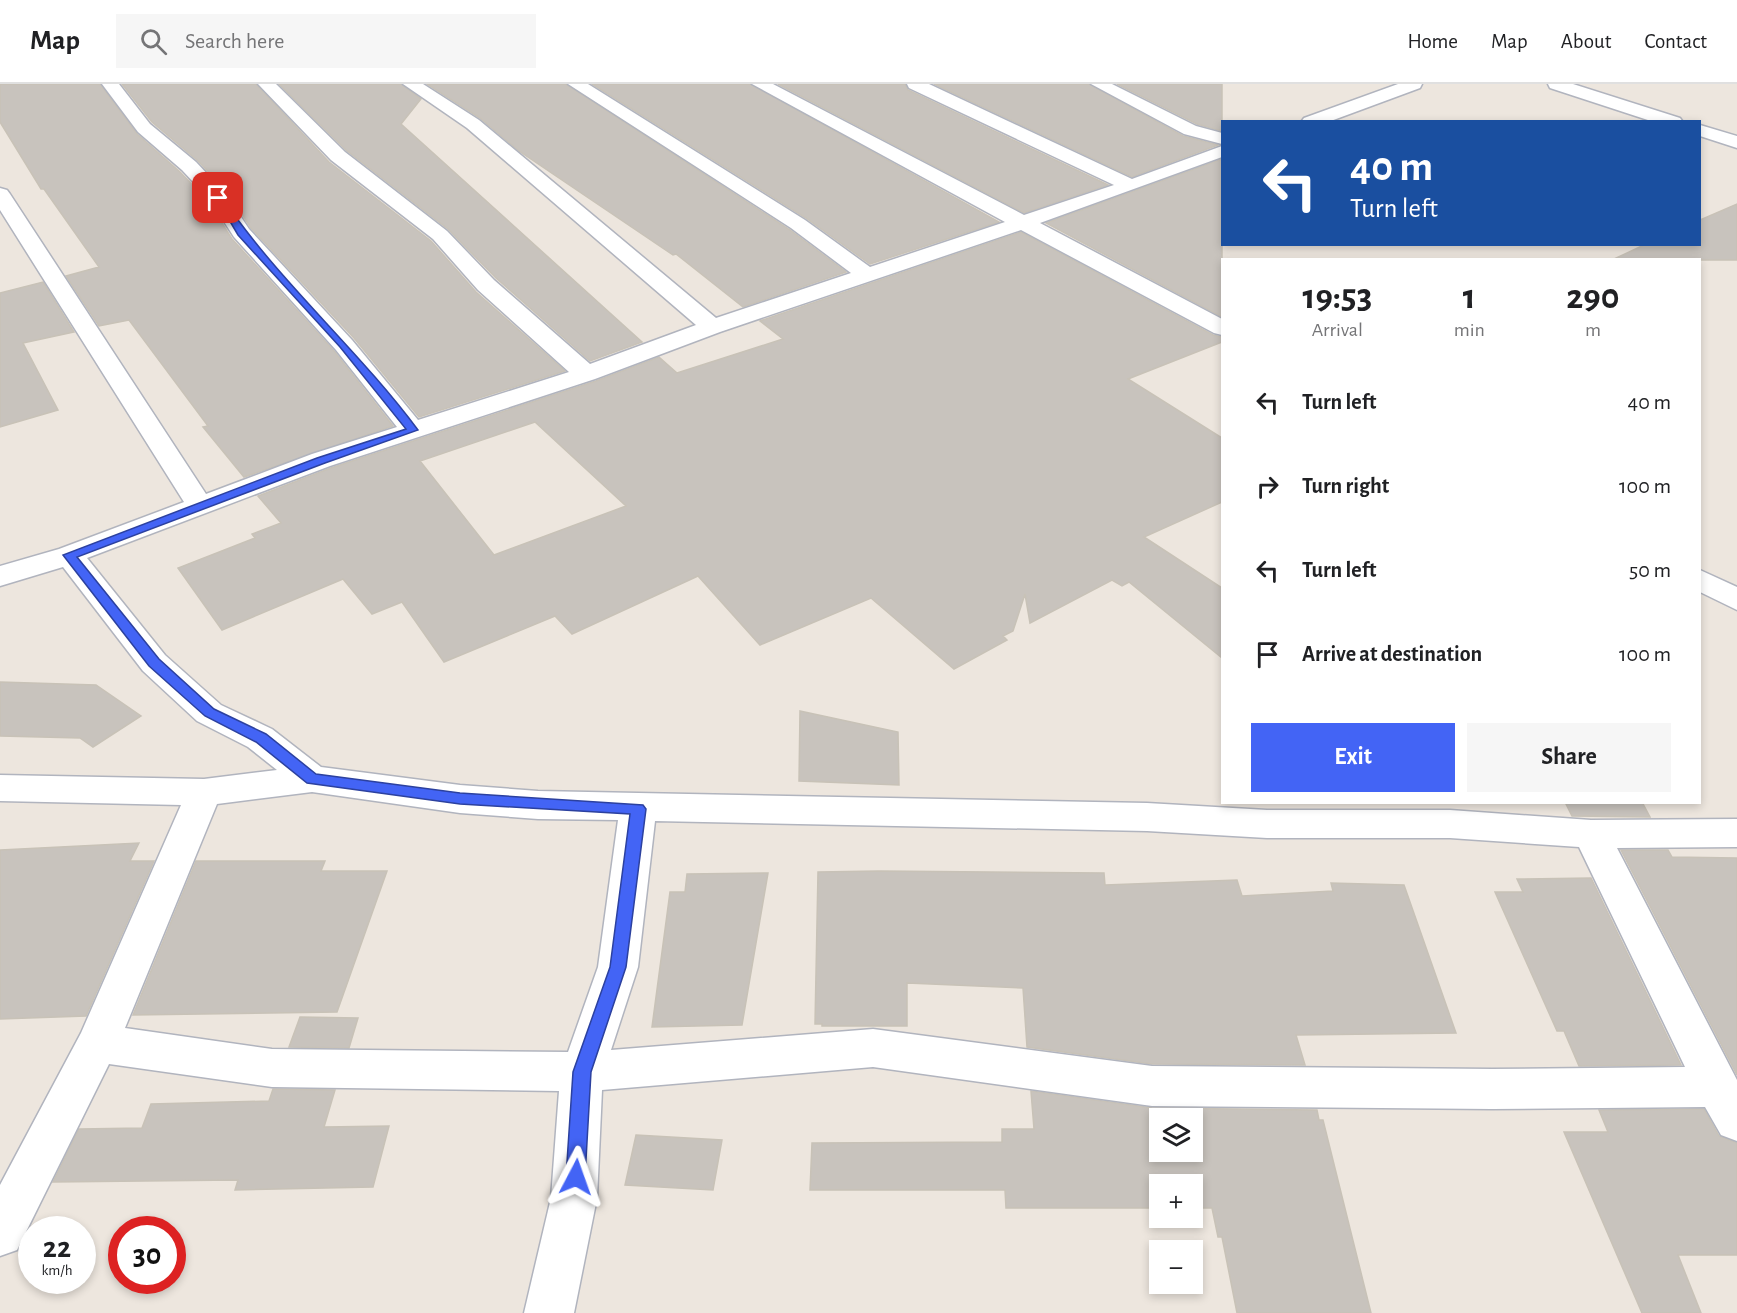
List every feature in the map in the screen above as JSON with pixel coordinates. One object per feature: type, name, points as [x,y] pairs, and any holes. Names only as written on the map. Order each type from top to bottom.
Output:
[{"type":"street","points":[[110,84],[144,128],[189,166],[218,198],[241,233],[344,345],[413,430]]},
{"type":"street","points":[[266,84],[338,156],[440,235],[486,285],[586,375]]},
{"type":"street","points":[[411,84],[473,124],[712,327]]},
{"type":"street","points":[[576,84],[798,224],[866,274]]},
{"type":"street","points":[[760,84],[1221,327]]},
{"type":"street","points":[[915,84],[1131,186]]},
{"type":"street","points":[[1098,84],[1190,130],[1221,139]]},
{"type":"street","points":[[1315,120],[1414,84]]},
{"type":"street","points":[[1556,84],[1668,120]]},
{"type":"street","points":[[1701,130],[1737,142]]},
{"type":"street","points":[[0,576],[69,555],[321,460],[586,375],[712,327],[1024,223],[1221,151]]},
{"type":"street","points":[[0,194],[200,506]]},
{"type":"street","points":[[69,555],[154,663],[209,713],[261,738],[312,779]]},
{"type":"street","points":[[1701,581],[1737,600]]},
{"type":"street","points":[[0,788],[204,792],[312,779],[471,800],[638,809],[1136,816],[1267,824],[1450,824],[1591,834],[1737,833]]},
{"type":"street","points":[[0,1233],[98,1043],[204,792]]},
{"type":"street","points":[[549,1313],[574,1198],[582,1072],[618,967],[638,809]]},
{"type":"street","points":[[1591,834],[1727,1104]]},
{"type":"street","points":[[98,1043],[272,1068],[582,1072],[873,1048],[1152,1086],[1481,1089],[1727,1104]]},
{"type":"building","points":[[0,84],[100,84],[137,134],[180,172],[208,201],[232,239],[334,351],[393,426],[244,477],[203,427],[208,426],[129,320],[99,326],[66,276],[99,267],[44,189],[41,189],[0,122]]},
{"type":"building","points":[[122,84],[256,84],[329,162],[431,241],[476,292],[565,371],[419,417],[354,338],[251,228],[227,191],[197,160],[152,122]]},
{"type":"building","points":[[279,84],[401,84],[421,99],[401,124],[642,342],[590,361],[496,278],[448,229],[346,150]]},
{"type":"building","points":[[427,84],[566,84],[790,230],[846,272],[743,307],[676,254],[673,255],[519,151],[480,118]]},
{"type":"building","points":[[592,84],[750,84],[999,222],[870,264],[806,218]]},
{"type":"building","points":[[778,84],[905,84],[908,90],[1108,185],[1024,213]]},
{"type":"building","points":[[934,84],[1089,84],[1183,136],[1218,145],[1132,177]]},
{"type":"building","points":[[1117,84],[1222,84],[1221,131],[1197,124]]},
{"type":"building","points":[[1221,159],[1221,316],[1046,223]]},
{"type":"building","points":[[1737,204],[1737,260],[1616,258],[1642,246],[1701,246],[1701,220]]},
{"type":"building","points":[[1021,232],[1213,335],[1221,337],[1221,342],[1128,379],[1221,437],[1221,502],[1144,537],[1221,587],[1221,657],[1129,582],[1122,586],[1112,580],[1030,623],[1025,594],[1013,631],[1003,636],[1007,640],[954,669],[871,598],[760,645],[698,576],[572,634],[555,616],[444,662],[402,602],[372,614],[343,579],[222,630],[178,568],[255,538],[252,534],[281,523],[258,496],[331,468],[596,381],[659,357],[677,373],[783,339],[760,321]],"holes":[[[535,422],[626,506],[494,555],[420,461]]]},
{"type":"building","points":[[43,282],[74,332],[23,343],[58,410],[0,427],[0,293]]},
{"type":"building","points":[[0,682],[96,685],[141,716],[93,747],[80,738],[0,736]]},
{"type":"building","points":[[800,711],[898,732],[899,785],[799,781]]},
{"type":"building","points":[[1566,804],[1643,804],[1650,817],[1572,816]]},
{"type":"building","points":[[139,843],[130,861],[154,861],[86,1016],[0,1019],[0,850]]},
{"type":"building","points":[[1621,850],[1668,850],[1672,857],[1737,858],[1737,1075]]},
{"type":"building","points":[[196,861],[325,861],[321,871],[387,871],[337,1012],[133,1015]]},
{"type":"building","points":[[818,872],[1104,873],[1105,885],[1237,880],[1242,896],[1333,891],[1331,883],[1404,885],[1456,1033],[1296,1035],[1305,1065],[1152,1064],[1027,1047],[1023,988],[907,983],[907,1026],[822,1026],[822,1024],[815,1024]]},
{"type":"building","points":[[768,873],[742,1025],[652,1027],[670,892],[685,892],[687,874]]},
{"type":"building","points":[[1591,878],[1681,1065],[1579,1066],[1564,1031],[1557,1031],[1495,892],[1523,892],[1517,879]]},
{"type":"building","points":[[300,1017],[358,1018],[349,1048],[289,1047]]},
{"type":"building","points":[[273,1089],[335,1090],[324,1127],[389,1126],[373,1187],[235,1190],[238,1180],[53,1182],[79,1129],[142,1128],[151,1104],[269,1101]]},
{"type":"building","points":[[1031,1091],[1152,1108],[1149,1108],[1149,1162],[1203,1162],[1203,1109],[1317,1110],[1319,1120],[1323,1120],[1371,1313],[1237,1313],[1222,1237],[1218,1237],[1212,1208],[1203,1208],[1203,1174],[1149,1174],[1149,1208],[1006,1208],[1005,1190],[810,1190],[812,1143],[1002,1142],[1002,1129],[1034,1129]]},
{"type":"building","points":[[1704,1109],[1719,1136],[1737,1143],[1737,1255],[1678,1255],[1701,1313],[1642,1313],[1564,1132],[1608,1132],[1599,1110]]},
{"type":"building","points":[[636,1135],[722,1140],[713,1190],[625,1185]]},
{"type":"route","points":[[218,198],[241,233],[344,345],[413,430],[321,460],[69,555],[154,663],[209,713],[261,738],[312,779],[460,799],[638,809],[618,967],[582,1072],[576,1177]]}]
